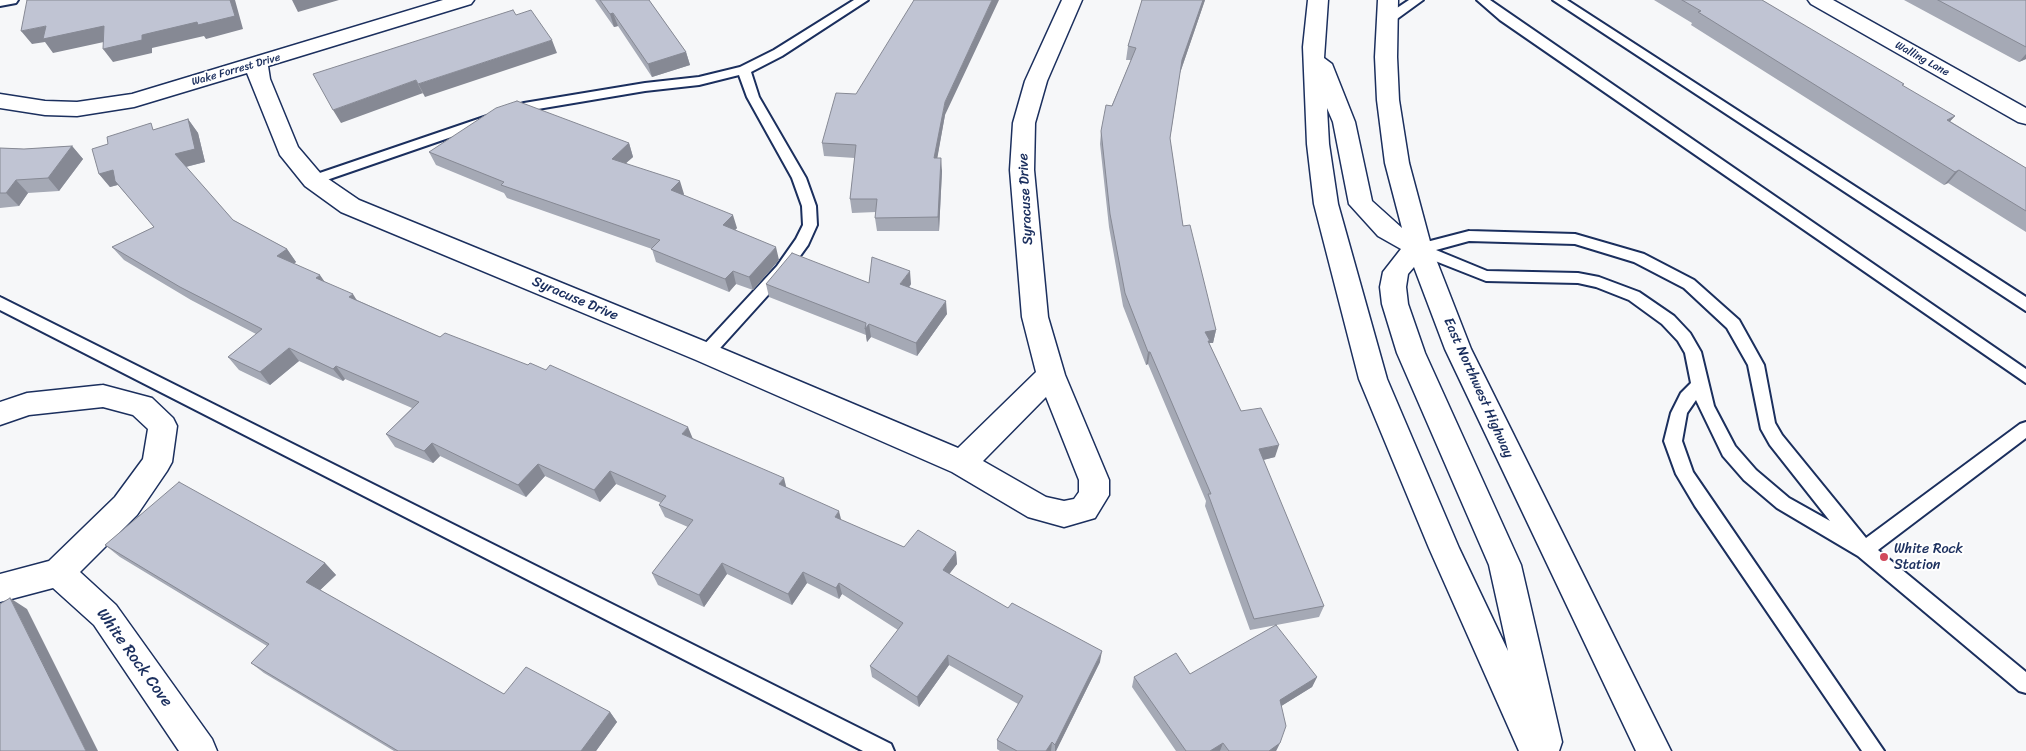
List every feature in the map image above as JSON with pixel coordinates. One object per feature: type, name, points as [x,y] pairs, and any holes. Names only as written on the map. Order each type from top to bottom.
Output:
[{"type":"street","name":"Wake Forrest Drive","points":[[1,101],[45,108],[77,109],[134,100],[464,0]]},
{"type":"street","name":"Syracuse Drive","points":[[257,64],[259,79],[288,150],[313,180],[350,206],[706,353],[962,463],[1040,508],[1064,514],[1084,509],[1094,495],[1094,480],[1051,375],[1035,317],[1022,170],[1024,123],[1036,80],[1072,0]]},
{"type":"street","points":[[1318,0],[1314,47],[1318,144],[1326,204],[1373,379],[1444,548],[1536,751]]},
{"type":"street","name":"Walling Lane","points":[[1818,0],[2026,117]]},
{"type":"street","name":"East Northwest Highway","points":[[1387,11],[1388,100],[1397,163],[1420,249],[1458,349],[1596,636],[1654,751]]},
{"type":"street","points":[[1314,47],[1344,122],[1361,204],[1387,230],[1420,249],[1407,258],[1396,272],[1393,287],[1395,304],[1411,353],[1505,565],[1548,751]]},
{"type":"street","points":[[962,463],[1051,375]]},
{"type":"street","points":[[0,414],[27,404],[103,396],[142,406],[163,426],[157,462],[126,506],[58,573],[0,588]]},
{"type":"street","name":"White Rock Cove","points":[[58,573],[105,615],[200,751]]},
{"type":"lane","points":[[0,2],[12,0]]},
{"type":"lane","points":[[313,180],[524,107],[645,87],[699,81],[744,70],[778,53],[862,0]]},
{"type":"lane","points":[[1387,11],[1417,0]]},
{"type":"lane","points":[[1483,0],[2026,377]]},
{"type":"lane","points":[[1559,0],[2026,304]]},
{"type":"lane","points":[[706,353],[782,270],[803,241],[810,225],[809,206],[799,178],[753,97],[744,70]]},
{"type":"lane","points":[[1420,249],[1469,236],[1576,240],[1639,258],[1658,266],[1689,284],[1720,310],[1733,324],[1756,365],[1767,424],[1776,440],[1864,550]]},
{"type":"lane","points":[[1420,249],[1486,276],[1578,278],[1598,282],[1634,296],[1668,320],[1684,337],[1693,352],[1706,406],[1725,443],[1750,475],[1783,503],[1864,550],[2026,684]]},
{"type":"lane","points":[[0,303],[884,751]]},
{"type":"lane","points":[[1700,386],[1687,398],[1679,414],[1673,441],[1684,474],[1874,751]]},
{"type":"lane","points":[[1864,550],[2026,429]]},
{"type":"building","points":[[27,0],[230,0],[235,16],[198,25],[197,22],[142,35],[142,40],[103,49],[104,26],[43,39],[46,26],[21,31]]},
{"type":"building","points":[[600,0],[649,0],[686,52],[648,64],[613,13],[610,14]]},
{"type":"building","points":[[914,0],[992,0],[945,102],[934,158],[941,158],[938,217],[875,218],[877,199],[850,199],[856,145],[822,143],[836,93],[856,94]]},
{"type":"building","points":[[1142,0],[1203,0],[1182,60],[1170,138],[1183,226],[1190,225],[1216,330],[1205,332],[1210,341],[1208,341],[1241,411],[1261,408],[1279,445],[1259,449],[1324,606],[1254,619],[1208,494],[1211,494],[1150,352],[1148,352],[1125,293],[1110,214],[1101,131],[1106,105],[1112,106],[1136,48],[1128,46]]},
{"type":"building","points":[[1682,0],[1762,0],[1904,84],[1902,85],[1955,116],[1947,120],[2026,168],[2026,211],[1959,170],[1955,172],[1698,12],[1701,11]]},
{"type":"building","points":[[1938,0],[2026,0],[2026,47]]},
{"type":"building","points":[[513,10],[516,15],[531,10],[552,40],[418,84],[416,80],[333,110],[313,74]]},
{"type":"building","points":[[517,101],[629,143],[612,159],[680,181],[671,190],[733,215],[723,225],[776,247],[749,277],[733,271],[725,279],[651,249],[660,240],[501,185],[504,182],[429,152],[496,108]]},
{"type":"building","points":[[188,119],[195,149],[175,154],[233,220],[287,249],[277,256],[320,275],[316,278],[353,294],[349,297],[440,337],[445,333],[546,370],[550,365],[688,427],[682,434],[784,478],[779,484],[839,511],[835,517],[904,547],[918,530],[956,552],[943,570],[1008,608],[1012,603],[1102,651],[1055,745],[1052,742],[1046,751],[1017,751],[997,740],[1023,696],[948,655],[917,697],[870,666],[903,623],[839,583],[836,588],[803,572],[788,594],[722,563],[699,595],[652,573],[693,520],[659,505],[666,496],[610,471],[594,490],[538,464],[518,485],[432,443],[424,451],[386,434],[419,402],[336,366],[333,369],[289,348],[260,372],[228,357],[262,329],[180,287],[112,247],[154,227],[115,181],[113,170],[99,174],[92,149],[108,144],[107,137],[151,123],[153,130]]},
{"type":"building","points":[[72,146],[48,178],[16,180],[6,193],[0,193],[0,148],[24,149]]},
{"type":"building","points":[[792,253],[869,283],[872,257],[910,271],[900,284],[946,301],[916,343],[869,324],[865,329],[866,323],[766,284]]},
{"type":"building","points":[[179,482],[325,563],[306,582],[504,694],[526,667],[610,712],[581,751],[398,751],[251,663],[269,644],[105,545]]},
{"type":"building","points":[[10,598],[86,751],[0,751],[0,604]]},
{"type":"building","points":[[1276,625],[1317,677],[1280,700],[1286,726],[1280,743],[1269,751],[1229,751],[1223,743],[1210,751],[1186,751],[1134,677],[1176,653],[1190,674]]},
{"type":"place","name":"White Rock Station","points":[[1884,557]]}]
